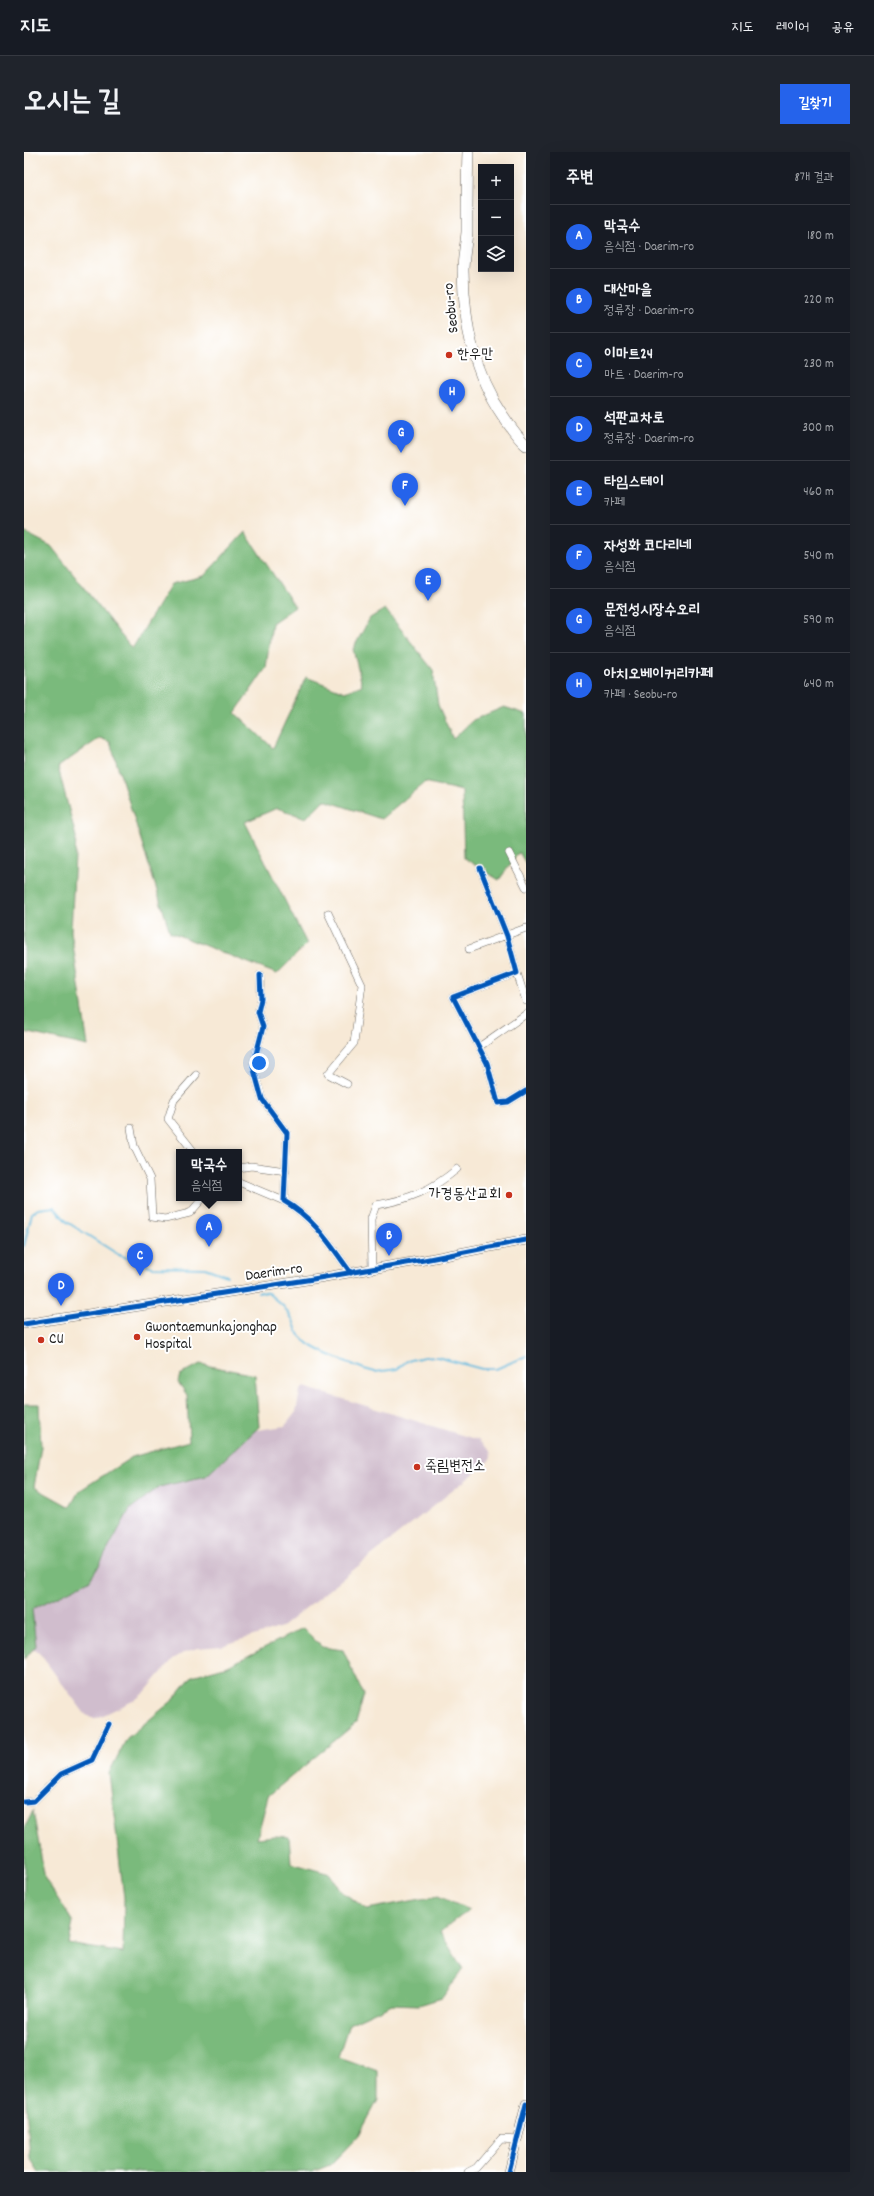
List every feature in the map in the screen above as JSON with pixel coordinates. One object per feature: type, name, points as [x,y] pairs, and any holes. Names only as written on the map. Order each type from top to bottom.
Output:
[{"type":"main road","name":"Seobu-ro","points":[[468,152],[467,233],[463,270],[466,313],[471,344],[477,368],[485,387],[520,440],[526,445]]},
{"type":"street","points":[[509,853],[526,887]]},
{"type":"street","points":[[480,868],[507,936],[526,1001]]},
{"type":"street","points":[[328,913],[362,985],[354,1042],[328,1074],[347,1084]]},
{"type":"street","points":[[469,949],[526,928]]},
{"type":"street","points":[[517,973],[453,997],[487,1063],[498,1103],[508,1102],[526,1091]]},
{"type":"street","points":[[260,975],[261,999],[258,1012],[263,1026],[253,1066],[262,1099],[287,1133],[284,1201]]},
{"type":"street","points":[[479,1047],[526,1014]]},
{"type":"street","points":[[192,1149],[168,1119],[174,1100],[196,1075]]},
{"type":"street","points":[[131,1128],[134,1146],[150,1179],[152,1217],[165,1219],[190,1213],[200,1201]]},
{"type":"street","points":[[242,1168],[252,1166],[286,1171]]},
{"type":"street","points":[[372,1269],[371,1219],[376,1205],[400,1201],[427,1190],[439,1184],[457,1169]]},
{"type":"street","points":[[242,1183],[284,1201],[300,1210],[313,1223],[351,1273]]},
{"type":"street","name":"Daerim-ro","points":[[24,1324],[351,1273],[526,1240]]},
{"type":"street","points":[[24,1802],[34,1801],[61,1774],[92,1760],[109,1724]]},
{"type":"street","points":[[509,2172],[526,2104]]},
{"type":"street","points":[[468,2172],[476,2168],[501,2139],[517,2140]]},
{"type":"shaded area","points":[[304,1387],[478,1440],[490,1451],[491,1457],[487,1463],[282,1627],[221,1646],[197,1648],[185,1652],[173,1659],[145,1692],[135,1700],[97,1718],[91,1718],[85,1714],[40,1654],[35,1650],[28,1652],[24,1554],[125,1478],[250,1431],[285,1426],[296,1412],[300,1391]]},
{"type":"green space","points":[[24,532],[51,546],[132,649],[171,584],[204,576],[245,532],[295,607],[272,623],[266,668],[235,713],[273,748],[306,677],[345,692],[362,685],[353,649],[370,618],[385,609],[433,670],[438,705],[453,739],[473,720],[504,707],[526,714],[526,864],[519,852],[499,880],[464,858],[462,791],[425,782],[381,819],[324,800],[306,818],[277,808],[245,822],[307,944],[277,974],[170,932],[110,742],[100,738],[58,767],[76,837],[71,931],[88,1046],[24,1032]]},
{"type":"green space","points":[[200,1364],[255,1375],[259,1427],[206,1476],[159,1487],[130,1509],[89,1581],[32,1609],[36,1646],[24,1659],[24,1404],[39,1404],[41,1447],[34,1487],[70,1507],[79,1491],[132,1457],[189,1441],[187,1395],[178,1382],[180,1375]]},
{"type":"green space","points":[[303,1628],[322,1647],[343,1650],[364,1695],[356,1723],[268,1796],[257,1838],[275,1836],[289,1837],[291,1863],[330,1874],[342,1892],[367,1909],[438,1896],[469,1910],[440,1932],[463,1969],[442,1998],[419,2005],[392,2004],[349,2024],[338,2057],[378,2071],[378,2100],[359,2135],[330,2165],[312,2172],[39,2172],[30,2158],[24,2076],[24,1829],[33,1811],[45,1879],[73,1922],[69,1944],[123,1953],[124,1898],[109,1773],[127,1738],[172,1701],[192,1676],[228,1666]]},
{"type":"waterway","points":[[24,1246],[32,1213],[38,1209],[54,1207],[67,1222],[119,1255],[152,1267],[205,1268],[227,1276]]},
{"type":"waterway","points":[[258,1292],[268,1293],[284,1307],[293,1320],[298,1334],[308,1344],[327,1354],[375,1372],[397,1369],[407,1361],[424,1357],[437,1357],[482,1369],[496,1369],[526,1356]]},
{"type":"cycle path","points":[[480,868],[507,936],[517,973],[453,997],[487,1063],[498,1103],[508,1102],[526,1091]]},
{"type":"cycle path","points":[[260,975],[261,999],[258,1012],[263,1027],[253,1066],[262,1099],[287,1133],[284,1201],[295,1208],[313,1224],[351,1273]]},
{"type":"cycle path","points":[[24,1324],[313,1279],[424,1260],[526,1240]]},
{"type":"cycle path","points":[[24,1802],[34,1801],[61,1774],[92,1760],[109,1724]]},
{"type":"cycle path","points":[[509,2172],[526,2104]]},
{"type":"place","name":"한우만","points":[[449,355]]},
{"type":"place","name":"아치오베이커리카페","points":[[452,412]]},
{"type":"place","name":"문전성시장수오리","points":[[401,453]]},
{"type":"place","name":"자성화 코다리네","points":[[405,506]]},
{"type":"place","name":"타임스테이","points":[[428,601]]},
{"type":"place","name":"가경동산교회","points":[[509,1195]]},
{"type":"place","name":"막국수","points":[[209,1247]]},
{"type":"place","name":"대산마을","points":[[389,1256]]},
{"type":"place","name":"이마트24","points":[[140,1276]]},
{"type":"place","name":"석판교차로","points":[[61,1306]]},
{"type":"place","name":"Gwontaemunkajonghap Hospital","points":[[137,1337]]},
{"type":"place","name":"CU","points":[[41,1340]]},
{"type":"place","name":"죽림변전소","points":[[417,1467]]}]
